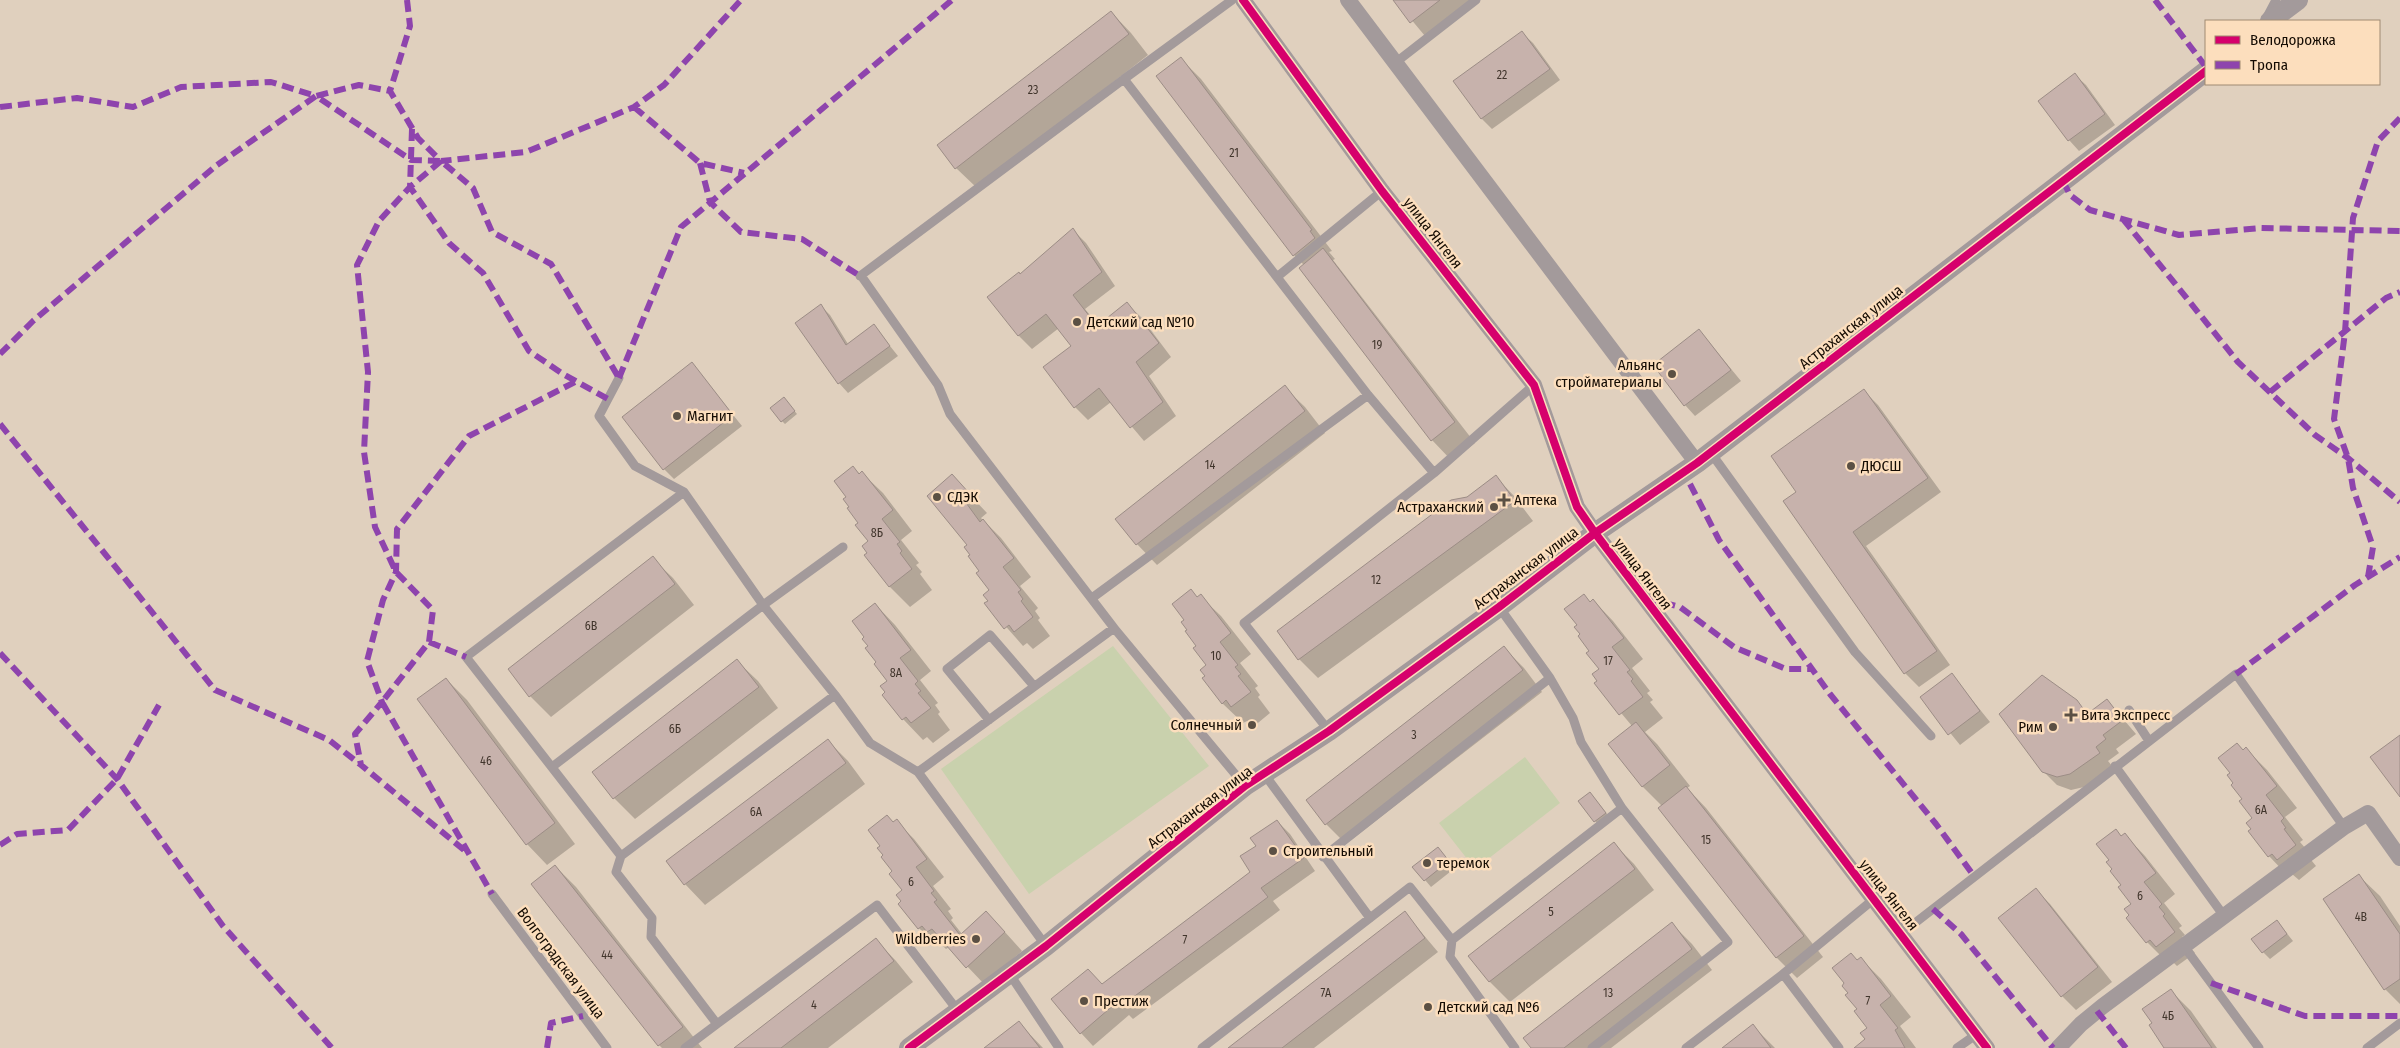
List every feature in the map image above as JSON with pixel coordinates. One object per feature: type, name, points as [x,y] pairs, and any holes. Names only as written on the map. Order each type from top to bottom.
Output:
[{"type":"street","name":"улица Янгеля","points":[[1243,0],[1382,191],[1534,385],[1577,507],[1595,533],[1988,1048]]},
{"type":"street","points":[[1348,0],[1394,63],[1704,458]]},
{"type":"street","points":[[2271,20],[2298,0]]},
{"type":"street","name":"Астраханская улица","points":[[910,1048],[1046,946],[1245,786],[1329,731],[1499,607],[1595,533],[1704,458],[2205,72]]},
{"type":"street","points":[[2058,1048],[2081,1024],[2182,945],[2344,827],[2368,813],[2400,858]]},
{"type":"lane","points":[[1232,0],[861,276],[938,385],[950,414],[1114,628],[1245,786]]},
{"type":"lane","points":[[1394,63],[1476,0]]},
{"type":"lane","points":[[2265,20],[2276,0]]},
{"type":"lane","points":[[1124,79],[1368,395],[1434,473]]},
{"type":"lane","points":[[1277,277],[1382,191]]},
{"type":"lane","points":[[619,378],[599,416],[635,466],[684,492],[763,605],[835,695],[870,743],[918,772],[1046,946]]},
{"type":"lane","points":[[1329,731],[1244,623],[1434,473],[1534,385]]},
{"type":"lane","points":[[1092,598],[1368,395]]},
{"type":"lane","points":[[1704,458],[1855,652],[1931,736]]},
{"type":"lane","points":[[621,856],[466,657],[684,492]]},
{"type":"lane","points":[[552,767],[763,605],[843,547]]},
{"type":"lane","points":[[1499,607],[1550,678],[1573,718],[1581,742],[1622,808],[1728,942],[1592,1048]]},
{"type":"lane","points":[[918,772],[1114,628]]},
{"type":"lane","points":[[989,720],[947,669],[990,635],[1034,686]]},
{"type":"lane","points":[[1902,933],[2236,674],[2344,827]]},
{"type":"lane","points":[[1323,856],[1550,678]]},
{"type":"lane","points":[[718,1024],[651,937],[652,918],[616,872],[621,856],[835,695]]},
{"type":"lane","points":[[2129,710],[2149,741]]},
{"type":"lane","points":[[2115,766],[2224,916]]},
{"type":"lane","points":[[1265,774],[1370,918]]},
{"type":"lane","points":[[1452,940],[1622,808]]},
{"type":"lane","points":[[1202,1048],[1410,887],[1452,940],[1450,957],[1515,1048]]},
{"type":"lane","name":"Волгоградская улица","points":[[492,894],[607,1048]]},
{"type":"lane","points":[[1686,1048],[1783,974],[1874,899]]},
{"type":"lane","points":[[686,1048],[876,905],[958,1012]]},
{"type":"lane","points":[[2182,945],[2259,1048]]},
{"type":"lane","points":[[1009,973],[1059,1048]]},
{"type":"lane","points":[[1783,974],[1839,1048]]},
{"type":"lane","points":[[2368,1048],[2400,1023]]},
{"type":"lane","points":[[1957,1048],[1977,1034]]},
{"type":"green space","points":[[1113,646],[1209,766],[1029,894],[941,769]]},
{"type":"green space","points":[[1525,757],[1560,803],[1475,869],[1439,823]]},
{"type":"building","points":[[1393,0],[1440,0],[1410,23]]},
{"type":"building","points":[[1111,11],[1129,34],[955,169],[937,145]]},
{"type":"building","points":[[1522,31],[1550,69],[1481,119],[1453,81]]},
{"type":"building","points":[[1181,57],[1312,230],[1310,231],[1315,238],[1293,256],[1156,76]]},
{"type":"building","points":[[2075,73],[2105,114],[2068,141],[2038,101]]},
{"type":"building","name":"Детский сад №10","points":[[1073,228],[1102,272],[1073,295],[1097,326],[1127,302],[1159,343],[1136,362],[1163,402],[1130,428],[1099,388],[1074,408],[1043,367],[1071,346],[1046,314],[1018,336],[987,297],[1019,272],[1020,274]]},
{"type":"building","points":[[1323,248],[1455,422],[1431,441],[1299,268]]},
{"type":"building","points":[[821,304],[846,345],[874,324],[890,346],[838,384],[795,323]]},
{"type":"building","points":[[1699,329],[1731,370],[1684,406],[1653,365]]},
{"type":"building","name":"Магнит","points":[[692,362],[733,415],[663,470],[622,417]]},
{"type":"building","points":[[1285,385],[1305,411],[1136,545],[1115,519]]},
{"type":"building","points":[[1864,389],[1928,478],[1853,532],[1937,651],[1904,674],[1783,501],[1796,492],[1771,456]]},
{"type":"building","points":[[784,397],[795,411],[781,422],[770,408]]},
{"type":"building","points":[[853,466],[859,474],[862,471],[893,510],[882,519],[900,542],[897,544],[902,551],[900,553],[912,569],[889,587],[864,555],[867,553],[862,546],[868,541],[855,525],[858,523],[843,499],[846,497],[834,481]]},
{"type":"building","points":[[952,474],[970,494],[964,500],[980,522],[983,519],[1014,558],[1003,567],[1021,590],[1018,592],[1023,599],[1021,601],[1033,617],[1014,632],[1009,625],[1004,629],[984,603],[988,601],[983,595],[989,590],[976,573],[979,571],[964,547],[967,545],[927,496]]},
{"type":"building","points":[[1496,475],[1515,501],[1298,660],[1277,631],[1451,500],[1467,497]]},
{"type":"building","points":[[653,556],[675,584],[529,697],[508,669]]},
{"type":"building","points":[[1191,589],[1197,597],[1201,594],[1231,633],[1220,642],[1238,665],[1235,667],[1241,674],[1238,676],[1251,692],[1231,707],[1226,700],[1222,704],[1202,678],[1205,676],[1200,670],[1206,665],[1193,648],[1196,646],[1181,622],[1184,620],[1172,604]]},
{"type":"building","points":[[1584,594],[1590,602],[1593,599],[1624,638],[1612,647],[1630,670],[1627,672],[1633,679],[1631,681],[1643,697],[1619,715],[1594,683],[1597,681],[1592,674],[1599,669],[1586,653],[1589,651],[1574,627],[1577,625],[1564,609]]},
{"type":"building","points":[[875,603],[911,650],[900,658],[918,681],[915,684],[921,691],[918,693],[931,708],[911,723],[906,717],[902,720],[882,695],[885,692],[880,686],[887,681],[874,664],[876,662],[865,648],[868,646],[862,639],[864,637],[852,621]]},
{"type":"building","points":[[1504,646],[1523,670],[1325,825],[1306,800]]},
{"type":"building","points":[[737,659],[759,687],[613,799],[592,772]]},
{"type":"building","points":[[1952,673],[1980,711],[1948,735],[1920,697]]},
{"type":"building","name":"Рим","points":[[2042,675],[2077,700],[2087,714],[2107,699],[2123,720],[2103,735],[2106,739],[2096,747],[2100,753],[2070,774],[2057,777],[2042,772],[1999,714]]},
{"type":"building","points":[[446,678],[555,823],[526,845],[417,699]]},
{"type":"building","points":[[1636,722],[1670,765],[1642,787],[1608,744]]},
{"type":"building","points":[[2400,735],[2400,797],[2370,757]]},
{"type":"building","points":[[828,739],[846,763],[684,885],[666,861]]},
{"type":"building","points":[[2237,743],[2243,750],[2246,747],[2277,786],[2266,795],[2284,818],[2281,821],[2286,828],[2284,829],[2296,845],[2277,860],[2272,854],[2268,857],[2248,831],[2251,829],[2246,823],[2252,818],[2239,801],[2242,799],[2231,785],[2233,783],[2227,775],[2230,773],[2218,758]]},
{"type":"building","points":[[1686,786],[1804,936],[1776,958],[1658,808]]},
{"type":"building","points":[[1590,792],[1606,813],[1594,822],[1578,801]]},
{"type":"building","points":[[887,815],[893,822],[897,819],[927,859],[916,867],[934,891],[931,893],[937,900],[934,902],[960,935],[986,911],[1005,932],[966,968],[932,929],[927,932],[922,926],[918,929],[898,904],[901,901],[896,895],[902,890],[889,874],[892,871],[881,857],[883,855],[877,848],[880,846],[868,830]]},
{"type":"building","points":[[1277,820],[1304,858],[1261,888],[1268,897],[1120,1007],[1116,1003],[1080,1034],[1051,999],[1088,969],[1102,984],[1250,872],[1240,856],[1256,846],[1250,838]]},
{"type":"building","points":[[2116,829],[2121,836],[2125,833],[2156,873],[2144,882],[2162,904],[2159,907],[2165,914],[2163,916],[2175,932],[2156,947],[2150,940],[2146,943],[2126,918],[2129,915],[2124,909],[2131,904],[2118,887],[2121,885],[2110,871],[2112,869],[2106,862],[2109,860],[2096,844]]},
{"type":"building","points":[[1614,842],[1635,869],[1489,982],[1468,956]]},
{"type":"building","points":[[1438,847],[1449,861],[1424,881],[1412,867]]},
{"type":"building","points":[[555,865],[683,1027],[658,1046],[531,884]]},
{"type":"building","points":[[2359,874],[2400,934],[2400,979],[2384,990],[2323,899]]},
{"type":"building","points":[[2036,888],[2098,967],[2061,997],[1998,918]]},
{"type":"building","points":[[1405,911],[1425,938],[1282,1048],[1228,1048]]},
{"type":"building","points":[[2277,920],[2287,934],[2262,953],[2251,939]]},
{"type":"building","points":[[1672,922],[1692,949],[1564,1048],[1531,1048],[1523,1038]]},
{"type":"building","points":[[876,938],[894,961],[781,1048],[734,1048]]},
{"type":"building","points":[[1851,953],[1857,960],[1861,957],[1891,996],[1880,1005],[1898,1028],[1895,1030],[1905,1048],[1854,1048],[1865,1039],[1860,1033],[1867,1028],[1854,1011],[1857,1009],[1845,995],[1848,993],[1842,986],[1844,983],[1832,968]]},
{"type":"building","points":[[2171,989],[2212,1048],[2164,1048],[2149,1025],[2152,1023],[2142,1009]]},
{"type":"building","points":[[1019,1021],[1040,1048],[984,1048]]},
{"type":"building","points":[[1753,1024],[1771,1048],[1722,1048]]},
{"type":"marked path","points":[[407,0],[410,26],[390,91],[418,138],[441,161],[526,152],[634,107],[664,85],[741,0]]},
{"type":"marked path","points":[[619,378],[681,227],[952,0]]},
{"type":"marked path","points":[[2155,0],[2205,66]]},
{"type":"marked path","points":[[0,107],[77,98],[133,107],[181,87],[271,82],[316,96],[359,85],[390,91]]},
{"type":"marked path","points":[[0,354],[33,321],[217,165],[316,96],[411,160],[441,161],[473,188],[492,232],[551,264],[619,378]]},
{"type":"marked path","points":[[634,107],[700,163],[744,173]]},
{"type":"marked path","points":[[2368,577],[2373,547],[2353,488],[2348,458],[2334,419],[2345,332],[2353,218],[2378,141],[2400,118]]},
{"type":"marked path","points":[[412,129],[410,187],[449,243],[483,273],[529,351],[563,374],[608,399]]},
{"type":"marked path","points":[[441,161],[410,187],[379,221],[357,265],[368,372],[364,452],[375,527],[396,572],[433,610],[429,642],[382,702],[492,894]]},
{"type":"marked path","points":[[700,163],[710,202],[741,232],[802,239],[860,276]]},
{"type":"marked path","points":[[2063,181],[2070,195],[2090,210],[2179,235],[2261,228],[2400,231]]},
{"type":"marked path","points":[[2123,219],[2238,362],[2315,435],[2348,458],[2400,502]]},
{"type":"marked path","points":[[2270,392],[2386,298],[2400,292]]},
{"type":"marked path","points":[[464,850],[361,765],[355,734],[382,702],[367,661],[383,600],[396,572],[397,529],[469,436],[577,381]]},
{"type":"marked path","points":[[0,424],[215,690],[329,740],[361,765]]},
{"type":"marked path","points":[[1690,484],[1719,540],[1830,694],[1936,824],[1974,876]]},
{"type":"marked path","points":[[2236,674],[2355,585],[2400,557]]},
{"type":"marked path","points":[[1646,598],[1680,607],[1734,647],[1786,669],[1812,669]]},
{"type":"marked path","points":[[429,642],[466,657]]},
{"type":"marked path","points":[[0,653],[117,779],[223,926],[332,1048]]},
{"type":"marked path","points":[[0,845],[17,834],[68,830],[117,779],[159,705]]},
{"type":"marked path","points":[[1933,909],[1961,934],[2053,1048]]},
{"type":"marked path","points":[[2211,983],[2305,1016],[2400,1016]]},
{"type":"marked path","points":[[2097,1011],[2126,1048]]},
{"type":"marked path","points":[[547,1048],[551,1023],[583,1016]]},
{"type":"cycle path","points":[[1243,0],[1382,191],[1534,385],[1577,507],[1595,533],[1987,1048]]},
{"type":"cycle path","points":[[909,1048],[1046,946],[1245,786],[1329,731],[1499,607],[1595,533],[1697,463],[2205,72]]},
{"type":"place","name":"Детский сад №10","points":[[1077,322]]},
{"type":"place","name":"Альянс стройматериалы","points":[[1672,374]]},
{"type":"place","name":"Магнит","points":[[677,416]]},
{"type":"place","name":"ДЮСШ","points":[[1851,466]]},
{"type":"place","name":"СДЭК","points":[[937,497]]},
{"type":"place","name":"Аптека","points":[[1504,500]]},
{"type":"place","name":"Астраханский","points":[[1494,507]]},
{"type":"place","name":"Вита Экспресс","points":[[2071,715]]},
{"type":"place","name":"Солнечный","points":[[1252,725]]},
{"type":"place","name":"Рим","points":[[2053,727]]},
{"type":"place","name":"Строительный","points":[[1273,851]]},
{"type":"place","name":"теремок","points":[[1427,863]]},
{"type":"place","name":"Wildberries","points":[[976,939]]},
{"type":"place","name":"Престиж","points":[[1084,1001]]},
{"type":"place","name":"Детский сад №6","points":[[1428,1007]]}]
